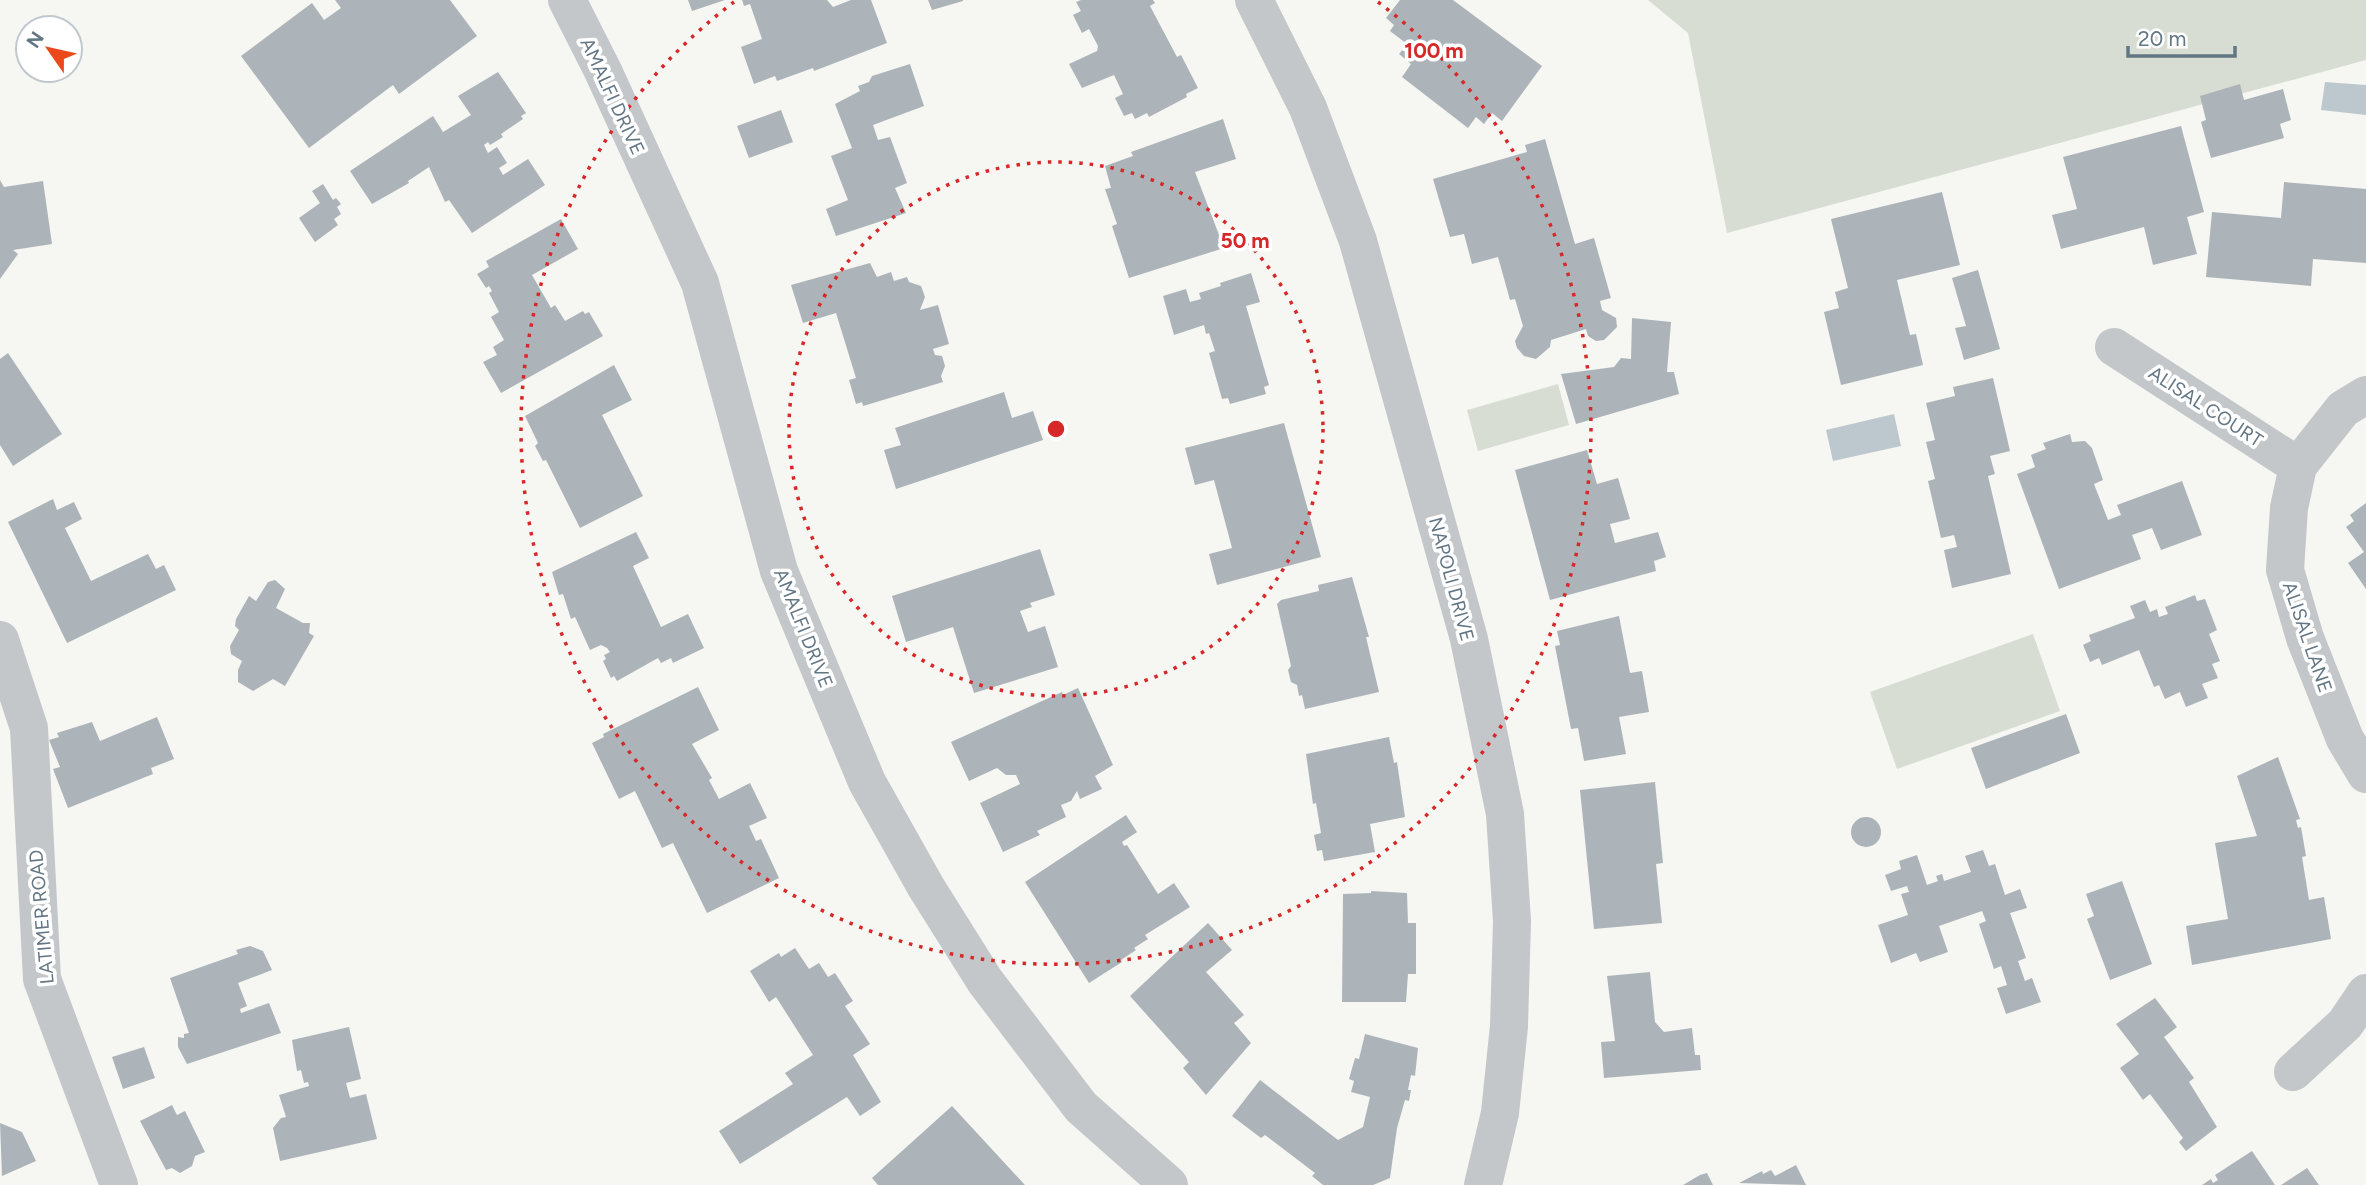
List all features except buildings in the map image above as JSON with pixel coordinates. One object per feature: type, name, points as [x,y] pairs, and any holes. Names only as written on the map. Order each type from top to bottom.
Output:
[{"type":"street","name":"AMALFI DRIVE","points":[[567,0],[603,71],[700,283],[779,571],[867,782],[926,887],[985,981],[1081,1107],[1169,1185]]},
{"type":"street","name":"NAPOLI DRIVE","points":[[1254,0],[1308,108],[1358,241],[1469,639],[1505,814],[1512,921],[1509,1026],[1500,1114],[1483,1185]]},
{"type":"street","name":"ALISAL COURT","points":[[2114,346],[2298,466]]},
{"type":"street","name":"ALISAL LANE","points":[[2366,396],[2343,409],[2298,466],[2289,508],[2285,570],[2310,651],[2345,738],[2366,774]]},
{"type":"street","name":"LATIMER ROAD","points":[[0,640],[29,728],[42,979],[119,1185]]},
{"type":"street","points":[[2293,1072],[2345,1024],[2366,993]]},
{"type":"shaded area","points":[[1648,0],[2366,0],[2366,60],[1727,233],[1688,33]]},
{"type":"shaded area","points":[[2325,82],[2366,85],[2366,115],[2321,110]]},
{"type":"shaded area","points":[[1558,384],[1569,425],[1478,451],[1467,410]]},
{"type":"shaded area","points":[[1894,414],[1901,446],[1833,461],[1826,430]]},
{"type":"shaded area","points":[[2033,634],[2060,711],[1897,769],[1870,692]]}]
